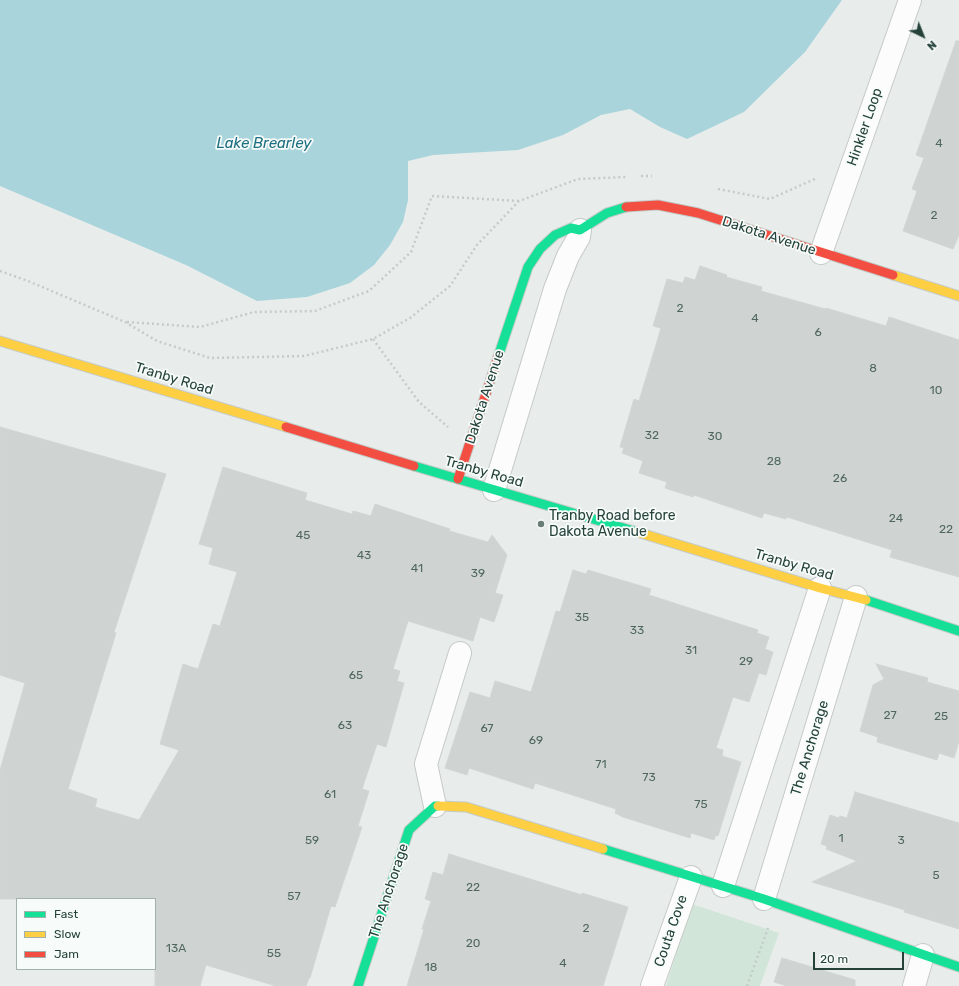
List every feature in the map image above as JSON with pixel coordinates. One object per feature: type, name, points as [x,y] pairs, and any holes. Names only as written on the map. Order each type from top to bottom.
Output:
[{"type":"street","name":"Hinkler Loop","points":[[821,253],[910,0]]},
{"type":"street","name":"Dakota Avenue","points":[[458,479],[528,267],[540,249],[555,235],[571,228],[580,230],[607,213],[631,205],[658,205],[698,213],[959,296]]},
{"type":"street","points":[[494,490],[555,289],[580,230]]},
{"type":"street","name":"Tranby Road","points":[[0,341],[494,490],[577,513],[820,588],[856,597],[959,632]]},
{"type":"street","points":[[723,886],[820,588]]},
{"type":"street","name":"The Anchorage","points":[[770,902],[856,597]]},
{"type":"street","points":[[460,654],[426,764],[435,806],[466,807],[723,886],[959,967]]},
{"type":"street","name":"The Anchorage","points":[[358,986],[409,830],[435,806]]},
{"type":"street","name":"Couta Cove","points":[[652,986],[691,877]]},
{"type":"street","points":[[914,986],[923,955]]},
{"type":"path","points":[[716,189],[770,199],[816,179],[821,174]]},
{"type":"path","points":[[125,322],[200,327],[254,312],[315,311],[369,291],[411,252],[432,196],[519,201],[578,179],[632,176]]},
{"type":"path","points":[[640,176],[655,177]]},
{"type":"path","points":[[0,271],[28,281],[125,322],[157,341],[210,358],[304,356],[373,339],[410,318],[450,286],[478,245],[519,201]]},
{"type":"path","points":[[373,339],[419,402],[469,446]]},
{"type":"path","points":[[747,986],[770,902]]},
{"type":"green space","points":[[692,904],[779,933],[760,986],[666,986]]},
{"type":"water","name":"Lake Brearley","points":[[0,0],[842,0],[805,52],[744,112],[687,139],[660,127],[630,109],[601,115],[563,135],[518,150],[433,155],[408,161],[408,200],[403,222],[390,245],[374,265],[350,283],[307,297],[257,301],[186,265],[0,186]]},
{"type":"building","points":[[956,41],[959,41],[959,235],[953,249],[903,231],[917,191],[912,189],[924,158],[916,155]]},
{"type":"building","points":[[700,266],[727,275],[726,277],[762,287],[761,291],[886,326],[889,317],[959,340],[959,577],[890,557],[892,550],[787,517],[786,519],[764,513],[762,518],[694,495],[693,497],[665,488],[667,482],[639,473],[643,461],[622,453],[624,448],[620,447],[634,399],[639,401],[661,328],[653,326],[667,279],[683,283],[685,277],[695,280]]},
{"type":"building","points":[[0,427],[166,474],[114,632],[116,633],[68,789],[97,799],[95,807],[139,820],[179,750],[160,744],[183,664],[198,669],[213,624],[220,626],[237,572],[209,564],[213,548],[199,544],[223,467],[307,493],[305,500],[352,514],[353,511],[371,516],[375,504],[450,529],[449,531],[488,542],[492,535],[507,555],[495,593],[503,595],[494,622],[480,617],[473,641],[408,621],[393,669],[400,671],[397,681],[404,683],[386,747],[377,744],[362,789],[369,791],[358,826],[362,827],[335,907],[331,906],[310,978],[306,986],[276,986],[206,965],[200,986],[155,986],[156,898],[0,899],[0,770],[25,683],[0,675]]},
{"type":"building","points":[[573,570],[586,574],[588,570],[651,589],[649,595],[758,630],[757,633],[769,637],[765,649],[773,652],[766,675],[759,673],[749,702],[733,697],[716,748],[723,750],[722,756],[741,762],[718,836],[716,835],[714,840],[691,833],[690,838],[623,817],[615,813],[616,809],[535,783],[533,789],[469,768],[467,775],[445,768],[470,692],[490,698],[495,681],[531,692],[556,611],[560,612]]},
{"type":"building","points":[[876,664],[928,678],[927,682],[959,691],[959,741],[954,758],[939,753],[937,760],[877,742],[878,737],[860,731],[873,685],[884,679]]},
{"type":"building","points":[[855,792],[959,823],[959,929],[904,912],[905,910],[812,882],[857,861],[826,849],[827,846],[821,844],[830,815],[839,818],[840,816],[847,818]]},
{"type":"building","points":[[449,854],[582,895],[582,893],[628,907],[603,986],[407,986],[431,901],[425,899],[433,872],[443,875]]},
{"type":"building","points":[[782,958],[855,980],[855,986],[787,986],[774,982]]},
{"type":"traffic: fast","points":[[499,354],[528,267],[540,249],[555,235],[571,228],[580,230],[607,213],[626,207]]},
{"type":"traffic: fast","points":[[414,466],[637,532]]},
{"type":"traffic: fast","points":[[866,600],[959,631]]},
{"type":"traffic: fast","points":[[358,986],[409,830],[435,806],[438,806]]},
{"type":"traffic: fast","points":[[603,849],[764,899],[959,967]]},
{"type":"traffic: slow","points":[[893,275],[959,296]]},
{"type":"traffic: slow","points":[[0,341],[286,427]]},
{"type":"traffic: slow","points":[[637,532],[820,588],[866,600]]},
{"type":"traffic: slow","points":[[438,806],[466,807],[603,849]]},
{"type":"traffic: jam","points":[[626,207],[658,205],[698,213],[893,275]]},
{"type":"traffic: jam","points":[[458,479],[499,354]]},
{"type":"traffic: jam","points":[[286,427],[414,466]]},
{"type":"place","name":"Tranby Road before Dakota Avenue","points":[[541,524]]}]
